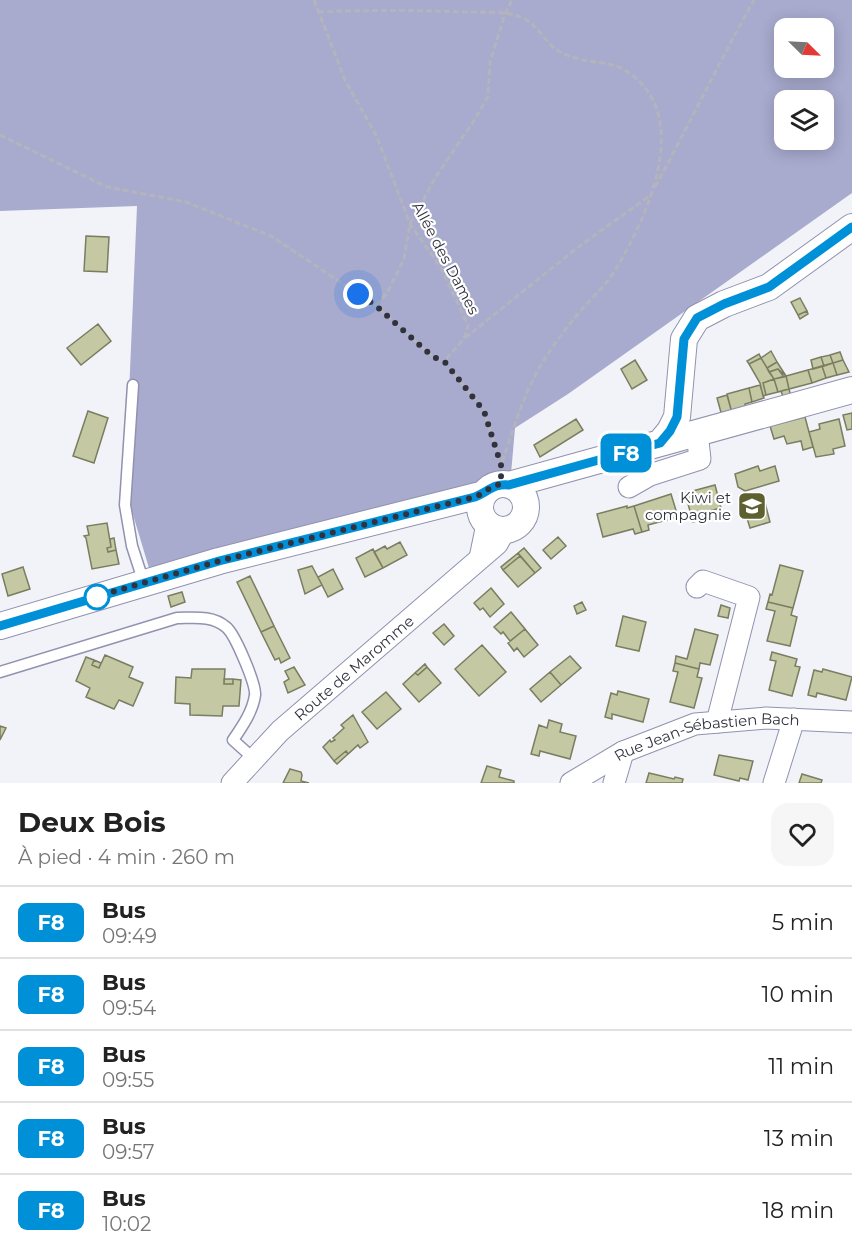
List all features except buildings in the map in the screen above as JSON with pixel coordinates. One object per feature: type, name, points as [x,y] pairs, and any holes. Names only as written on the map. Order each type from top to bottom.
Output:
[{"type":"street","points":[[660,443],[670,431],[677,417],[684,339],[697,318],[724,304],[769,287],[852,227]]},
{"type":"street","points":[[495,499],[589,464],[852,390]]},
{"type":"street","points":[[629,487],[650,475],[700,459],[697,434]]},
{"type":"street","points":[[0,626],[219,561],[446,504],[495,499],[519,491],[526,507],[539,493],[589,464]]},
{"type":"street","name":"Route de Maromme","points":[[232,783],[280,731],[480,558],[495,499]]},
{"type":"street","points":[[697,587],[703,581],[749,597],[717,722]]},
{"type":"street","name":"Rue Jean-Sébastien Bach","points":[[571,783],[623,752],[695,724],[766,718],[852,722]]},
{"type":"street","points":[[774,783],[794,719]]},
{"type":"street","points":[[614,783],[623,752]]},
{"type":"lane","points":[[133,385],[125,505],[132,546],[144,583]]},
{"type":"lane","points":[[0,672],[177,618],[204,617],[226,627],[240,646],[255,693],[245,723],[233,740],[253,758]]},
{"type":"path","name":"Allée des Dames","points":[[314,0],[345,80],[377,137],[410,224],[441,268],[468,325],[464,339],[444,361]]},
{"type":"path","points":[[375,305],[387,293],[405,259],[410,224],[437,175],[488,96],[490,62],[504,14],[512,0]]},
{"type":"path","points":[[464,339],[577,248],[650,196],[753,0]]},
{"type":"path","points":[[318,12],[401,9],[504,14],[525,19],[556,50],[579,59],[620,68],[636,78],[648,89],[655,102],[662,142],[658,171],[650,196],[633,237],[613,272],[594,299],[574,319],[537,372],[521,408],[495,499]]},
{"type":"path","points":[[0,135],[107,187],[186,202],[271,236],[375,305],[433,357],[444,361],[484,411],[495,499]]},
{"type":"shaded area","points":[[0,0],[852,0],[852,193],[568,394],[515,428],[511,474],[149,568],[125,488],[137,206],[0,211]]},
{"type":"bus line","name":"F8","points":[[0,626],[219,561],[475,497],[484,494],[494,485],[509,485],[660,443],[670,431],[677,417],[684,339],[697,318],[724,304],[769,287],[852,227]]},
{"type":"place","name":"Kiwi et compagnie","points":[[752,506]]},
{"type":"route","points":[[97,597],[95,597],[219,561],[475,497],[484,494],[494,485],[501,484],[501,465],[484,411],[444,361],[433,357],[375,305],[358,294]]}]
